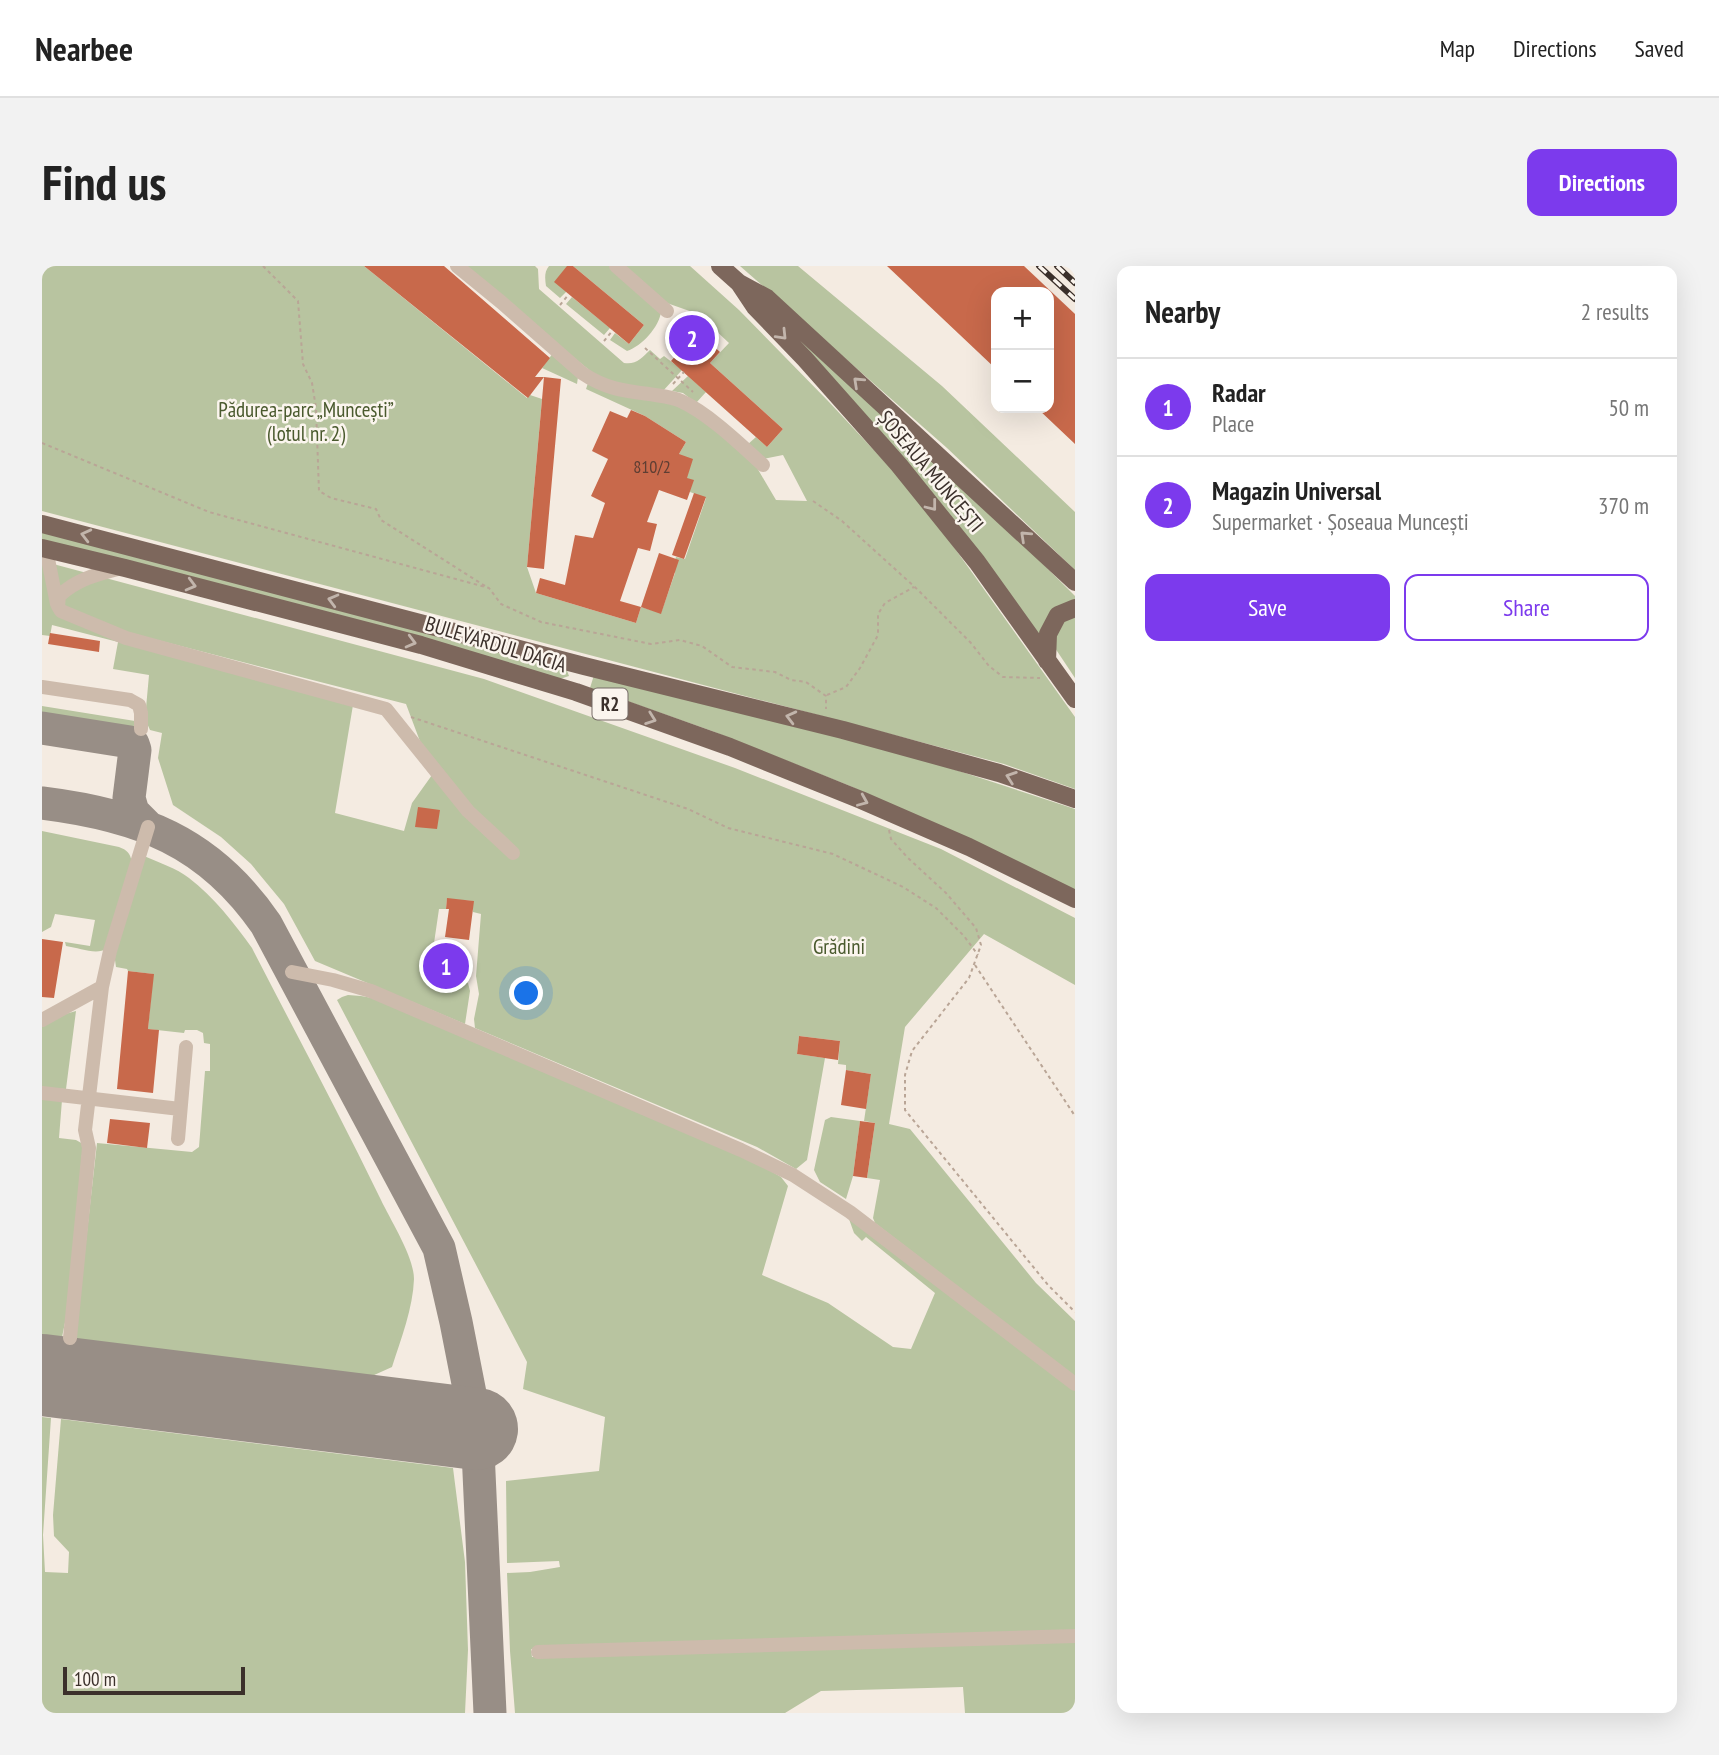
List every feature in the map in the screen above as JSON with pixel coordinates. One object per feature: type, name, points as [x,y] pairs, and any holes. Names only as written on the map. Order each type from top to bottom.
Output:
[{"type":"main road","name":"ȘOSEAUA MUNCEȘTI","points":[[720,266],[740,283],[767,298],[1075,582]]},
{"type":"main road","name":"ȘOSEAUA MUNCEȘTI","points":[[740,283],[755,307],[899,465],[976,562],[1075,699]]},
{"type":"main road","name":"BULEVARDUL DACIA","points":[[42,524],[584,666],[825,726],[999,773],[1075,799]]},
{"type":"main road","name":"BULEVARDUL DACIA","points":[[44,549],[421,645],[576,692],[730,747],[888,811],[1075,899]]},
{"type":"main road","points":[[1047,661],[1048,634],[1058,615],[1075,608]]},
{"type":"main road","points":[[576,692],[584,666]]},
{"type":"lane","points":[[457,266],[597,383],[681,401],[704,415],[763,465]]},
{"type":"lane","points":[[616,266],[667,311]]},
{"type":"lane","points":[[44,549],[61,611],[126,638],[386,709],[468,811],[513,853]]},
{"type":"lane","points":[[58,606],[59,597],[78,581],[98,573],[125,568]]},
{"type":"lane","points":[[42,687],[130,700],[139,705],[141,729]]},
{"type":"lane","points":[[70,1338],[89,1149],[85,1130],[102,987],[110,951],[148,827]]},
{"type":"lane","points":[[292,972],[371,991],[793,1174],[850,1212],[1075,1384]]},
{"type":"lane","points":[[42,1020],[102,987]]},
{"type":"lane","points":[[178,1139],[186,1047]]},
{"type":"lane","points":[[42,1093],[180,1109]]},
{"type":"lane","points":[[538,1652],[1075,1636]]},
{"type":"path","points":[[263,266],[298,301],[303,364],[312,383],[316,408],[319,491],[331,498],[376,509],[381,520],[489,588],[501,604],[541,622],[651,645],[680,640],[702,646],[732,667],[775,672],[791,680],[806,682],[826,696]]},
{"type":"path","points":[[560,305],[569,294]]},
{"type":"path","points":[[604,341],[612,330]]},
{"type":"path","points":[[42,443],[209,512],[489,588]]},
{"type":"path","points":[[813,501],[842,521],[914,587],[971,643],[989,666],[1003,677],[1059,677]]},
{"type":"path","points":[[826,696],[846,687],[860,668],[878,635],[878,614],[885,603],[914,587]]},
{"type":"path","points":[[825,726],[826,696]]},
{"type":"path","points":[[412,717],[688,810],[728,828],[833,855],[903,887],[936,908],[964,936],[978,956]]},
{"type":"path","points":[[888,811],[887,822],[891,839],[946,893],[976,928],[981,945],[970,978],[912,1051],[905,1076],[905,1110],[1048,1285],[1075,1312]]},
{"type":"path","points":[[975,964],[1075,1115]]},
{"type":"green space","name":"Pădurea-parc „Muncești” (lotul nr. 2)","points":[[42,266],[364,266],[527,398],[530,395],[542,399],[527,567],[536,593],[636,623],[641,607],[661,613],[675,573],[673,567],[676,557],[685,559],[706,498],[690,492],[679,454],[686,442],[645,416],[586,389],[588,383],[675,403],[696,415],[753,461],[776,500],[807,501],[783,455],[763,459],[747,445],[756,437],[767,447],[783,429],[710,363],[729,343],[698,314],[664,302],[623,266],[690,266],[739,310],[829,402],[898,476],[936,522],[1075,717],[1075,789],[1004,764],[42,511]]},
{"type":"green space","points":[[461,266],[535,266],[538,269],[539,289],[624,363],[635,362],[650,350],[660,359],[664,356],[682,370],[663,391],[604,382]]},
{"type":"green space","points":[[549,266],[567,266],[566,292],[560,298],[546,286],[545,278]]},
{"type":"green space","points":[[573,266],[610,266],[661,312],[657,324],[644,340],[627,351],[610,340],[615,333],[629,344],[644,325]]},
{"type":"green space","points":[[740,266],[798,266],[942,386],[1075,512],[1075,570],[947,448]]},
{"type":"green space","points":[[572,297],[610,328],[604,335],[566,304]]},
{"type":"green space","points":[[797,336],[1075,596],[1075,600],[1041,640],[794,339]]},
{"type":"green space","points":[[553,353],[578,377],[577,384],[542,368]]},
{"type":"green space","points":[[688,376],[706,392],[696,403],[683,393],[672,391]]},
{"type":"green space","points":[[42,531],[566,668],[569,676],[560,679],[42,540]]},
{"type":"green space","name":"Grădini","points":[[42,561],[484,679],[735,768],[941,849],[1075,918],[1075,985],[984,934],[905,1027],[889,1124],[910,1129],[1036,1283],[1075,1321],[1075,1377],[875,1223],[873,1218],[880,1180],[867,1178],[875,1123],[864,1121],[871,1074],[846,1070],[846,1065],[838,1064],[840,1041],[799,1036],[797,1054],[825,1058],[807,1160],[796,1169],[757,1147],[475,1028],[479,994],[476,976],[481,914],[473,912],[473,901],[447,899],[446,909],[439,909],[433,950],[444,951],[444,960],[440,960],[440,972],[449,981],[468,983],[470,991],[465,1024],[315,961],[284,904],[251,864],[221,837],[173,805],[158,758],[162,733],[150,730],[145,719],[149,675],[113,669],[118,642],[52,625],[50,636],[42,635]],"holes":[[[134,634],[406,704],[421,744],[513,858],[479,830],[432,775],[412,803],[404,831],[335,813],[353,705]]]},
{"type":"green space","points":[[1075,613],[1075,678],[1055,648],[1057,624]]},
{"type":"green space","points":[[594,675],[913,756],[1075,809],[1075,893],[850,786],[712,731],[590,688]]},
{"type":"green space","points":[[42,706],[135,721],[135,726],[131,729],[42,714]]},
{"type":"green space","points":[[42,831],[119,847],[129,854],[132,862],[107,949],[92,951],[66,946],[65,942],[90,946],[95,920],[55,914],[51,927],[42,932]]},
{"type":"green space","points":[[144,856],[179,871],[198,885],[252,948],[401,1239],[414,1279],[409,1312],[392,1367],[372,1376],[77,1339],[97,1143],[192,1152],[199,1147],[205,1071],[210,1071],[210,1044],[204,1043],[203,1033],[197,1030],[185,1030],[184,1033],[148,1029],[153,974],[116,967],[114,953]]},
{"type":"green space","points":[[348,995],[378,999],[735,1150],[781,1177],[788,1186],[762,1275],[828,1303],[893,1347],[911,1349],[935,1293],[866,1237],[862,1241],[854,1233],[849,1219],[1075,1388],[1075,1631],[531,1649],[532,1657],[1075,1639],[1075,1713],[965,1713],[963,1687],[821,1691],[785,1713],[515,1713],[507,1573],[560,1567],[559,1561],[507,1563],[506,1481],[599,1471],[605,1417],[523,1389],[527,1362],[337,1000]]},
{"type":"green space","points":[[76,1011],[66,1089],[42,1088],[42,1025],[58,1016]]},
{"type":"green space","points":[[42,1097],[62,1100],[59,1138],[76,1140],[83,1144],[67,1313],[62,1337],[42,1335]]},
{"type":"green space","points":[[831,1117],[860,1121],[853,1176],[846,1199],[820,1182],[814,1170],[825,1120]]},
{"type":"green space","points":[[42,1417],[51,1418],[43,1535],[45,1572],[68,1573],[69,1552],[54,1536],[53,1515],[61,1419],[453,1468],[465,1562],[468,1650],[465,1713],[42,1713]]},
{"type":"building","points":[[364,266],[444,266],[550,358],[535,377],[544,377],[528,398]]},
{"type":"building","points":[[567,266],[573,266],[644,325],[629,344],[554,282]]},
{"type":"building","points":[[887,266],[1024,266],[1046,287],[991,287],[991,364]]},
{"type":"building","points":[[1054,294],[1075,314],[1075,444],[1042,413],[1054,413]]},
{"type":"building","points":[[686,321],[720,352],[710,363],[783,429],[767,447],[671,361],[680,351],[668,341]]},
{"type":"building","points":[[544,377],[561,379],[544,569],[527,567]]},
{"type":"building","points":[[631,410],[686,442],[679,454],[693,459],[687,478],[694,480],[687,500],[659,490],[647,522],[657,524],[650,551],[638,548],[620,601],[641,607],[636,623],[536,593],[540,578],[565,585],[575,535],[593,538],[605,503],[591,496],[608,459],[592,451],[610,411],[627,418]]},
{"type":"building","points":[[694,493],[706,497],[684,559],[672,555]]},
{"type":"building","points":[[659,553],[679,560],[661,614],[641,607]]},
{"type":"building","points":[[50,633],[100,641],[99,652],[48,644]]},
{"type":"building","points":[[418,807],[440,810],[437,829],[415,827]]},
{"type":"building","points":[[447,898],[474,901],[469,940],[445,937],[449,909],[446,909]]},
{"type":"building","points":[[42,939],[63,942],[54,998],[42,997]]},
{"type":"building","points":[[440,960],[453,960],[452,972],[440,972]]},
{"type":"building","points":[[128,971],[154,974],[148,1029],[159,1030],[153,1093],[117,1089]]},
{"type":"building","points":[[799,1036],[840,1041],[838,1060],[797,1054]]},
{"type":"building","points":[[846,1070],[871,1074],[866,1109],[841,1105]]},
{"type":"building","points":[[110,1119],[150,1123],[147,1148],[107,1143]]},
{"type":"building","points":[[860,1121],[875,1123],[867,1178],[853,1176]]},
{"type":"taxiway","points":[[42,728],[133,744],[135,750],[129,798],[133,812],[148,827]]},
{"type":"taxiway","points":[[42,803],[110,815],[169,837],[196,852],[244,895],[266,924],[439,1248],[477,1429],[490,1713]]},
{"type":"runway","points":[[42,1375],[477,1429]]},
{"type":"railway","points":[[1039,266],[1075,299]]},
{"type":"railway","points":[[1057,266],[1075,283]]},
{"type":"place","name":"Magazin Universal","points":[[692,338]]},
{"type":"place","name":"Radar","points":[[446,966]]}]
